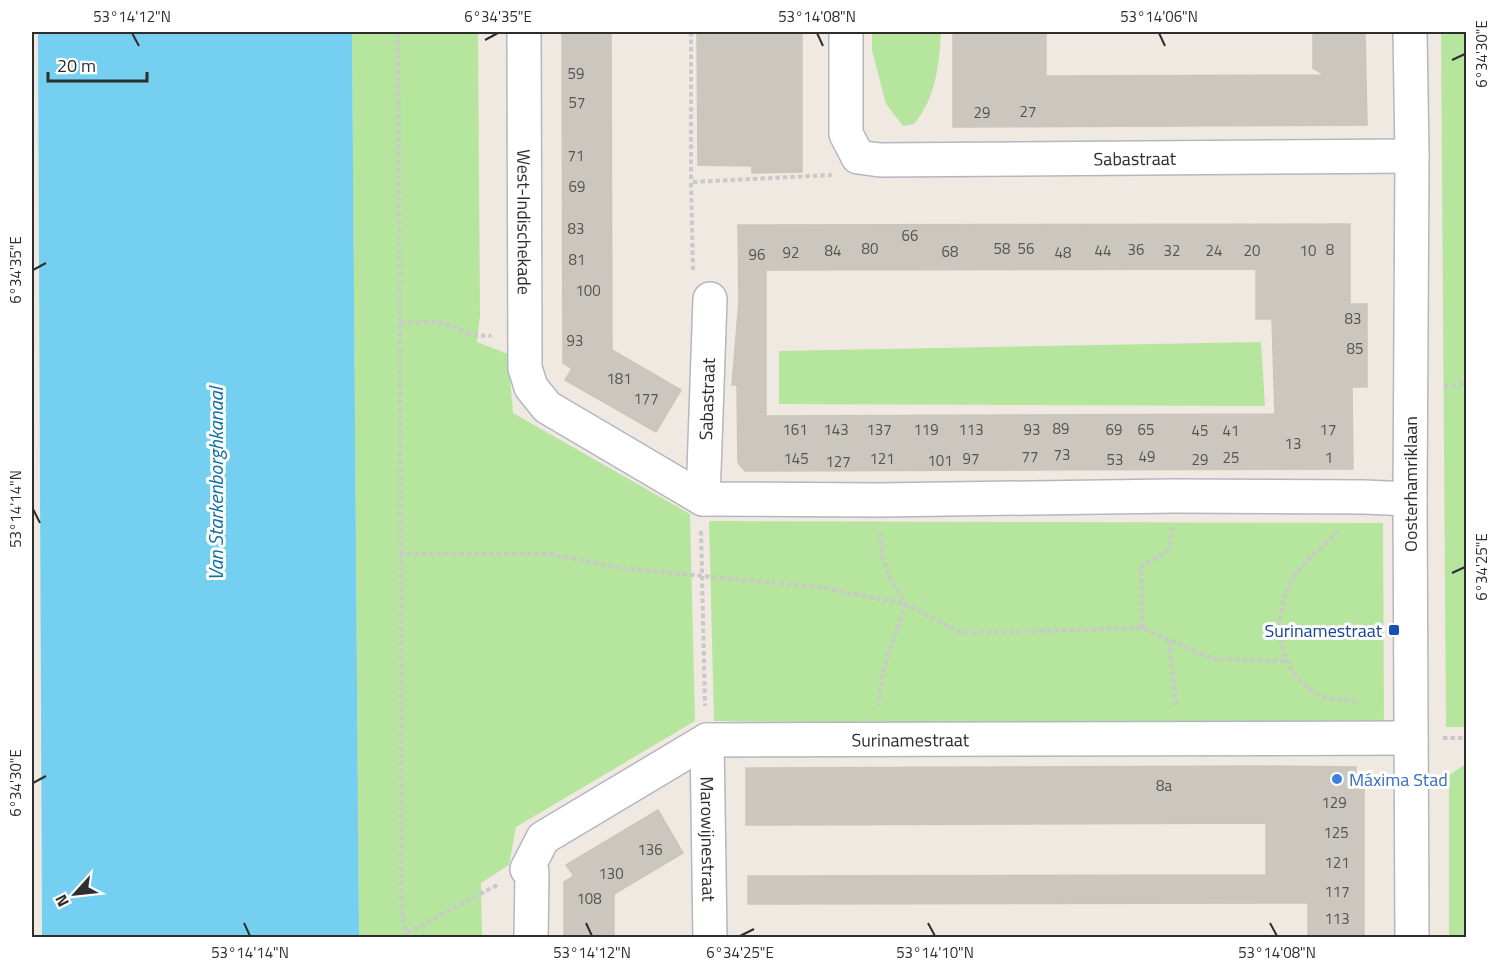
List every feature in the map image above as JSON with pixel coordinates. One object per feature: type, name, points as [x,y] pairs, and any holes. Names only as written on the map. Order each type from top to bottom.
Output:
[{"type":"street","name":"West-Indischekade","points":[[524,32],[525,368],[531,387],[548,407],[703,499]]},
{"type":"street","points":[[846,32],[846,135],[858,157]]},
{"type":"street","name":"Oosterhamriklaan","points":[[1410,32],[1412,938]]},
{"type":"street","name":"Sabastraat","points":[[858,157],[880,160],[1412,156]]},
{"type":"street","name":"Sabastraat","points":[[703,499],[710,299]]},
{"type":"street","points":[[703,499],[879,500],[1173,496],[1410,499]]},
{"type":"street","name":"Surinamestraat","points":[[707,740],[1411,738]]},
{"type":"street","points":[[531,938],[532,872],[528,869],[543,838],[707,740]]},
{"type":"street","name":"Marowijnestraat","points":[[707,740],[710,938]]},
{"type":"path","points":[[398,32],[401,323],[401,899],[406,935],[528,869]]},
{"type":"path","points":[[691,32],[693,286],[710,299]]},
{"type":"path","points":[[692,182],[830,176],[858,157]]},
{"type":"path","points":[[401,323],[440,322],[473,335],[525,338]]},
{"type":"path","points":[[1142,628],[1142,567],[1168,551],[1173,531],[1173,496]]},
{"type":"path","points":[[1362,706],[1352,699],[1324,698],[1303,684],[1285,661],[1279,625],[1284,600],[1295,575],[1340,529],[1364,497]]},
{"type":"path","points":[[703,499],[702,577],[707,740]]},
{"type":"path","points":[[879,500],[882,556],[891,580],[906,604]]},
{"type":"path","points":[[401,554],[550,554],[621,568],[825,588],[906,604],[961,633],[1142,628],[1213,659],[1285,661]]},
{"type":"path","points":[[879,740],[879,696],[886,663],[906,604]]},
{"type":"path","points":[[1169,641],[1178,714],[1176,737]]},
{"type":"green space","points":[[352,32],[478,32],[480,316],[477,342],[508,354],[513,413],[690,514],[695,721],[516,827],[509,865],[481,883],[482,937],[359,937]]},
{"type":"green space","points":[[872,32],[941,32],[932,92],[914,124],[903,126],[886,104],[872,50]]},
{"type":"green space","points":[[1441,32],[1466,32],[1466,764],[1465,727],[1446,727]]},
{"type":"green space","points":[[1261,342],[1265,406],[779,404],[779,351]]},
{"type":"green space","points":[[709,521],[1383,523],[1384,728],[714,721]]},
{"type":"green space","points":[[1466,764],[1466,938],[1449,937],[1449,775]]},
{"type":"water","name":"Van Starkenborghkanaal","points":[[38,32],[352,32],[359,937],[42,937]]},
{"type":"building","points":[[562,32],[611,32],[612,350],[681,390],[656,432],[565,380],[572,369],[563,363]]},
{"type":"building","points":[[697,32],[802,32],[802,172],[752,173],[752,166],[698,165]]},
{"type":"building","points":[[953,32],[1046,32],[1046,76],[1324,75],[1313,68],[1313,32],[1365,32],[1367,125],[953,127]]},
{"type":"building","points":[[1350,224],[1350,304],[1367,304],[1367,387],[1352,387],[1353,469],[745,471],[738,463],[737,385],[732,385],[739,301],[738,225]],"holes":[[[1256,269],[1256,319],[1272,319],[1275,414],[766,416],[766,270]]]},
{"type":"building","points":[[1356,767],[1356,782],[1364,785],[1364,938],[1308,938],[1308,903],[748,904],[748,876],[1266,875],[1266,823],[746,825],[746,768]]},
{"type":"building","points":[[658,810],[683,853],[614,894],[614,938],[564,938],[564,882],[574,876],[566,865]]},
{"type":"place","name":"Surinamestraat","points":[[1394,630]]},
{"type":"place","name":"Máxima Stad","points":[[1337,779]]}]
